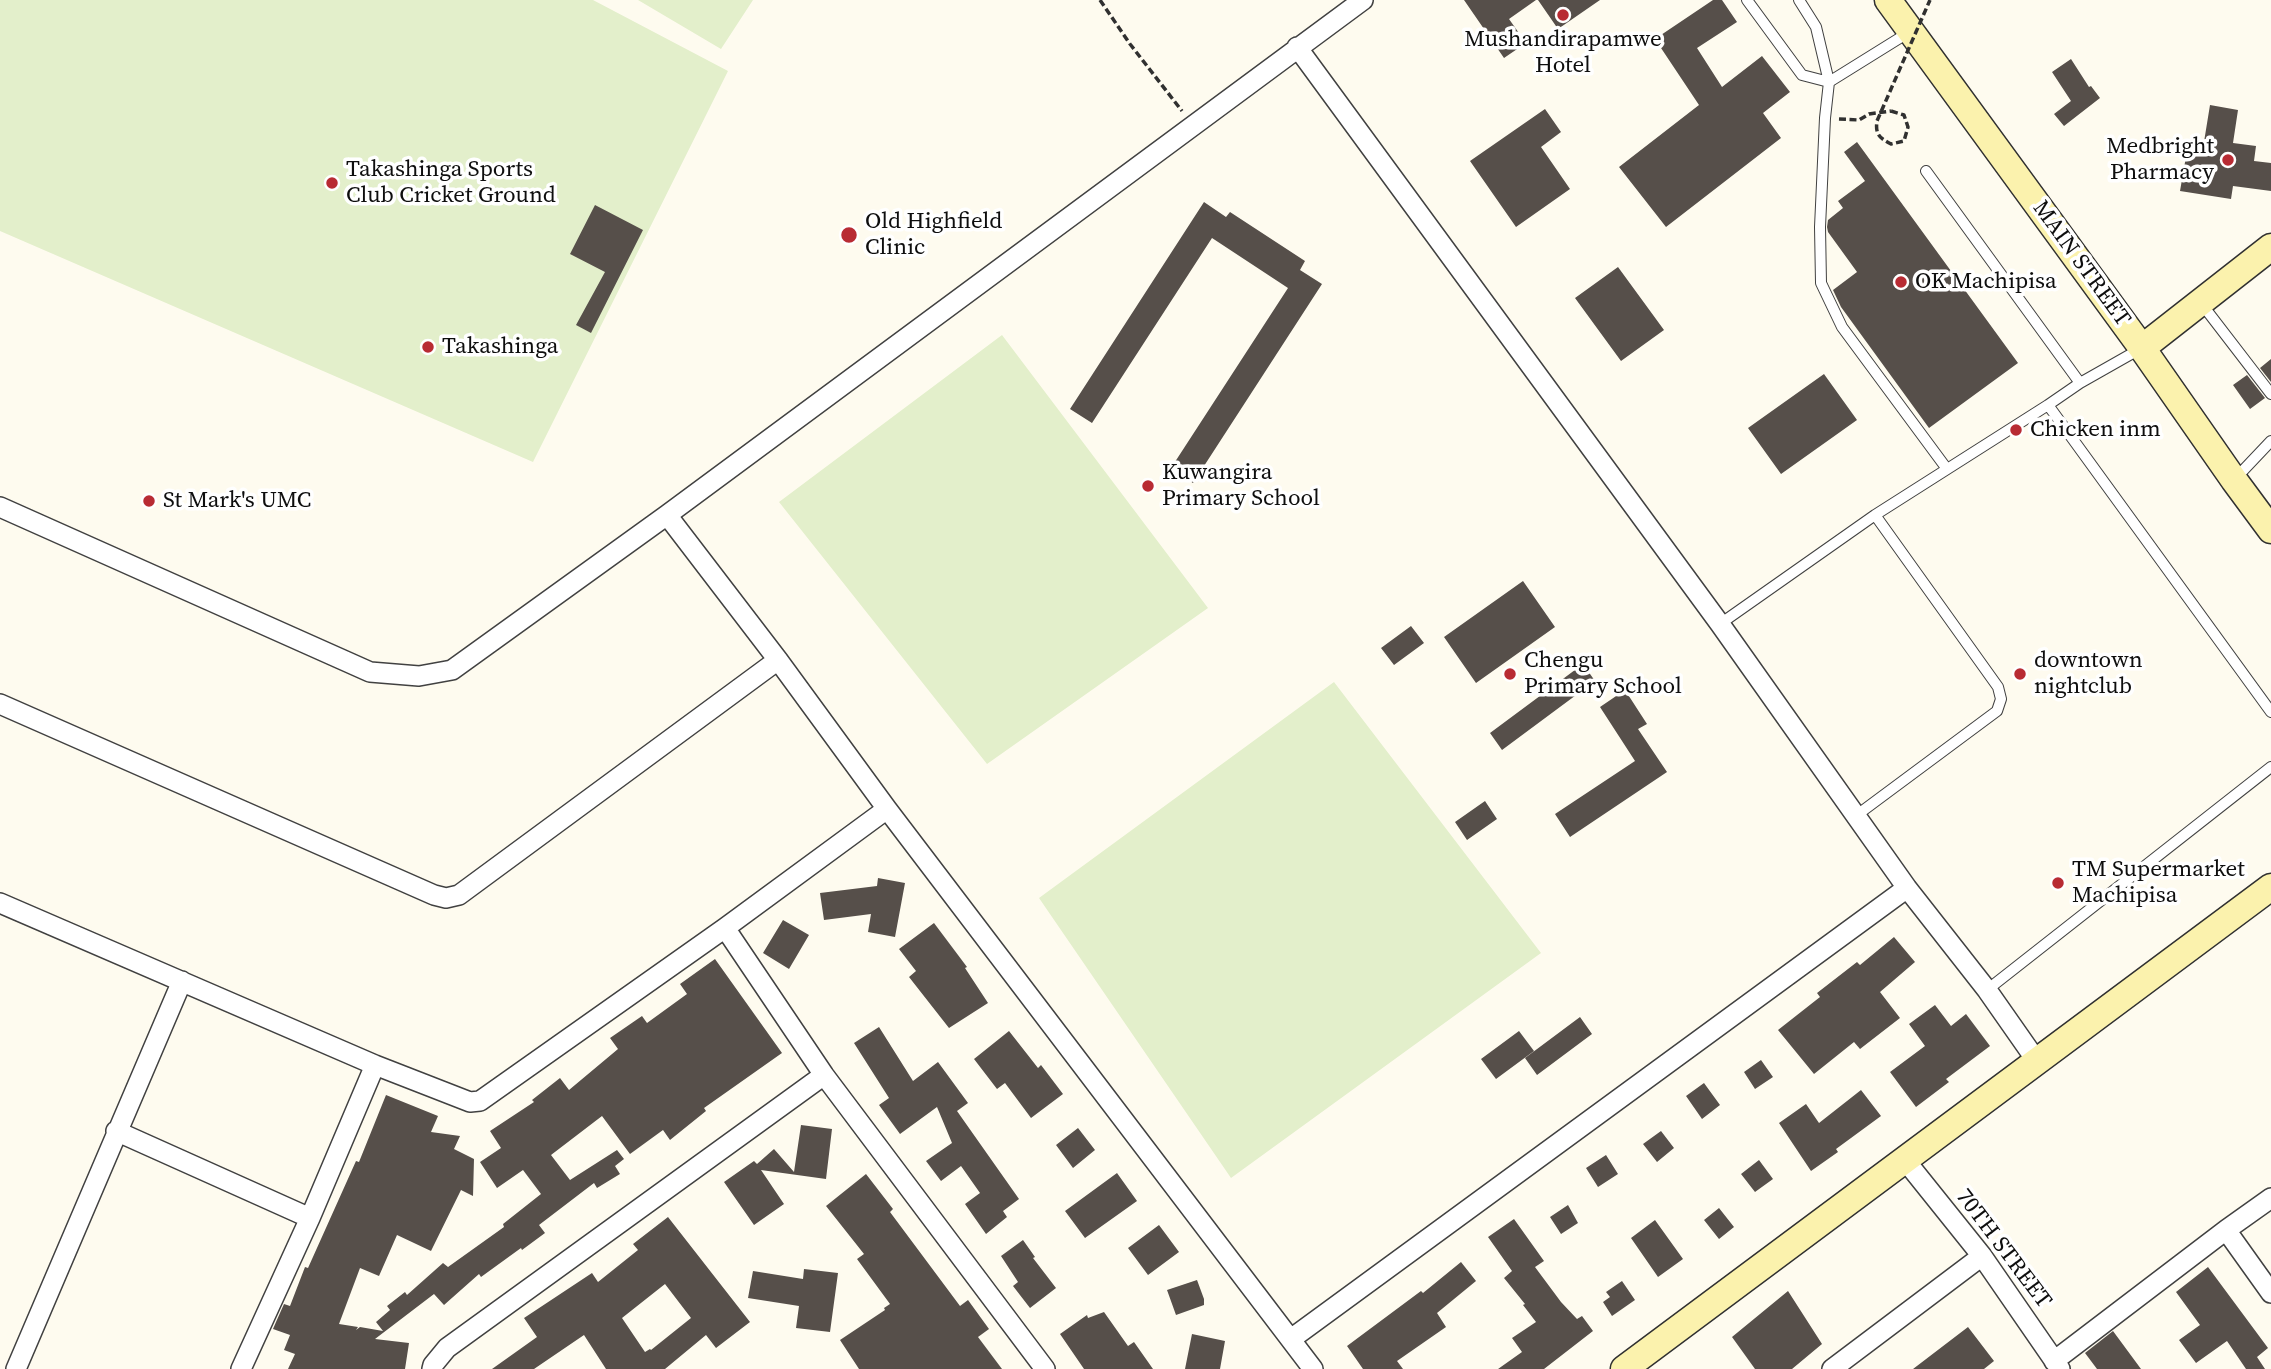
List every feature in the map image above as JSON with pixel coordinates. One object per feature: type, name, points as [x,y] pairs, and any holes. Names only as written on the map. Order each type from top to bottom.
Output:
[{"type":"street","points":[[0,507],[370,672],[419,676],[452,670],[667,515],[1363,0]]},
{"type":"street","name":"MAIN STREET","points":[[1888,0],[2143,348],[2271,530]]},
{"type":"street","points":[[1297,47],[1720,624],[1907,888],[1987,990],[2036,1060]]},
{"type":"street","points":[[2143,348],[2271,247]]},
{"type":"street","points":[[667,515],[1313,1369]]},
{"type":"street","points":[[0,704],[446,898],[459,895],[778,660]]},
{"type":"street","points":[[0,903],[375,1065],[461,1100],[480,1101],[725,928],[887,809]]},
{"type":"street","points":[[1624,1369],[2271,887]]},
{"type":"street","points":[[1291,1339],[1907,888]]},
{"type":"street","points":[[725,928],[824,1075],[1045,1369]]},
{"type":"street","points":[[16,1369],[182,981]]},
{"type":"street","points":[[242,1369],[375,1065]]},
{"type":"street","points":[[432,1369],[447,1348],[824,1075]]},
{"type":"street","points":[[116,1131],[310,1218]]},
{"type":"street","name":"70TH STREET","points":[[1905,1160],[1982,1256],[2057,1365]]},
{"type":"street","points":[[2057,1365],[2225,1230],[2271,1198]]},
{"type":"street","points":[[2225,1230],[2271,1293]]},
{"type":"street","points":[[1832,1369],[1982,1256]]},
{"type":"lane","points":[[1747,0],[1802,75],[1829,82],[1911,31]]},
{"type":"lane","points":[[1799,0],[1816,27],[1829,82],[1819,227],[1821,283],[1842,327],[1947,469]]},
{"type":"lane","points":[[1926,171],[2080,383]]},
{"type":"lane","points":[[2200,302],[2271,394]]},
{"type":"lane","points":[[1720,624],[1875,515],[2080,383],[2143,348]]},
{"type":"lane","points":[[2048,405],[2271,712]]},
{"type":"lane","points":[[2234,481],[2271,442]]},
{"type":"lane","points":[[1857,815],[1997,711],[2001,699],[1998,687],[1875,515]]},
{"type":"lane","points":[[1987,990],[2271,767]]},
{"type":"path","points":[[1100,0],[1130,44],[1194,126]]},
{"type":"path","points":[[1825,118],[1858,120],[1868,114],[1891,111],[1904,115],[1908,127],[1904,141],[1891,144],[1879,138],[1877,121],[1930,0]]},
{"type":"green space","name":"Takashinga","points":[[0,0],[593,0],[728,71],[533,462],[0,231]]},
{"type":"green space","points":[[638,0],[753,0],[721,49]]},
{"type":"green space","points":[[1002,335],[1208,608],[987,764],[779,502]]},
{"type":"green space","points":[[1334,682],[1541,953],[1231,1178],[1039,898]]},
{"type":"building","points":[[1464,0],[1536,0],[1509,19],[1526,43],[1504,58]]},
{"type":"building","name":"Mushandirapamwe Hotel","points":[[1538,0],[1600,0],[1558,29]]},
{"type":"building","points":[[1713,0],[1722,0],[1737,22],[1697,48],[1722,87],[1762,56],[1790,92],[1763,113],[1781,138],[1666,227],[1619,167],[1699,105],[1655,39]]},
{"type":"building","points":[[2071,59],[2089,87],[2091,86],[2100,98],[2064,126],[2054,114],[2071,101],[2052,72]]},
{"type":"building","points":[[2210,105],[2238,110],[2233,143],[2256,146],[2254,161],[2271,163],[2271,191],[2233,186],[2231,199],[2180,191],[2188,145],[2203,148]]},
{"type":"building","points":[[1545,109],[1561,132],[1541,147],[1570,189],[1516,227],[1470,161]]},
{"type":"building","name":"OK Machipisa","points":[[1857,142],[2018,363],[1929,428],[1841,307],[1833,290],[1857,272],[1827,227],[1828,220],[1843,208],[1838,201],[1865,181],[1844,152]]},
{"type":"building","points":[[1204,202],[1226,217],[1230,212],[1305,261],[1300,270],[1322,284],[1193,483],[1171,468],[1288,288],[1212,238],[1092,423],[1070,409]]},
{"type":"building","points":[[595,205],[643,230],[591,333],[576,325],[605,272],[570,254]]},
{"type":"building","points":[[1618,267],[1664,330],[1621,361],[1575,298]]},
{"type":"building","points":[[2271,359],[2271,382],[2260,368]]},
{"type":"building","points":[[1824,374],[1857,420],[1781,474],[1748,428]]},
{"type":"building","points":[[2247,375],[2265,398],[2250,409],[2233,385]]},
{"type":"building","points":[[1523,581],[1555,627],[1476,683],[1444,637]]},
{"type":"building","points":[[1411,626],[1424,643],[1394,665],[1381,648]]},
{"type":"building","points":[[1583,664],[1595,681],[1502,750],[1490,733]]},
{"type":"building","points":[[1625,690],[1647,724],[1638,729],[1667,772],[1570,837],[1555,814],[1635,761],[1600,707]]},
{"type":"building","points":[[1485,801],[1497,819],[1467,840],[1455,822]]},
{"type":"building","points":[[878,878],[905,883],[895,937],[868,932],[871,914],[824,920],[820,893],[877,886]]},
{"type":"building","points":[[783,920],[809,935],[789,969],[763,953]]},
{"type":"building","points":[[934,923],[967,967],[965,968],[988,1003],[949,1028],[909,977],[916,971],[899,949]]},
{"type":"building","points":[[1894,937],[1915,962],[1880,992],[1900,1018],[1860,1049],[1854,1042],[1814,1074],[1778,1030],[1820,997],[1817,993],[1857,962],[1860,965]]},
{"type":"building","points":[[715,959],[782,1053],[704,1108],[706,1111],[670,1140],[663,1130],[630,1154],[602,1116],[551,1155],[570,1180],[617,1150],[624,1159],[615,1166],[620,1174],[597,1188],[594,1183],[539,1225],[545,1233],[522,1250],[521,1248],[481,1277],[479,1274],[444,1305],[434,1294],[375,1339],[409,1343],[405,1369],[288,1369],[295,1354],[284,1350],[290,1335],[273,1329],[284,1304],[290,1306],[305,1267],[308,1268],[356,1161],[359,1162],[386,1095],[438,1116],[431,1132],[460,1136],[454,1149],[474,1159],[473,1196],[461,1190],[431,1251],[397,1235],[379,1276],[360,1268],[339,1324],[358,1327],[356,1330],[360,1327],[383,1331],[376,1322],[390,1310],[387,1306],[405,1292],[407,1295],[443,1263],[448,1267],[504,1227],[503,1224],[541,1194],[523,1170],[497,1188],[480,1162],[501,1148],[490,1131],[534,1102],[532,1100],[560,1078],[569,1090],[618,1049],[610,1038],[642,1016],[647,1023],[687,994],[680,984]]},
{"type":"building","points":[[1935,1005],[1951,1026],[1966,1014],[1990,1046],[1946,1079],[1949,1082],[1916,1107],[1890,1072],[1925,1046],[1909,1024]]},
{"type":"building","points":[[1580,1017],[1592,1034],[1537,1075],[1525,1058]]},
{"type":"building","points":[[879,1027],[913,1081],[938,1062],[968,1103],[957,1111],[1019,1199],[1003,1211],[1007,1217],[986,1234],[965,1204],[980,1193],[961,1166],[941,1181],[926,1161],[952,1143],[937,1107],[900,1134],[879,1105],[889,1098],[854,1043]]},
{"type":"building","points":[[1009,1031],[1038,1068],[1041,1065],[1063,1094],[1031,1118],[1005,1083],[997,1089],[974,1059]]},
{"type":"building","points":[[1519,1031],[1534,1051],[1496,1079],[1481,1059]]},
{"type":"building","points":[[1761,1060],[1773,1077],[1755,1089],[1744,1072]]},
{"type":"building","points":[[1704,1083],[1720,1105],[1702,1119],[1686,1096]]},
{"type":"building","points":[[1861,1090],[1881,1116],[1811,1171],[1779,1123],[1806,1104],[1819,1123]]},
{"type":"building","points":[[801,1125],[832,1129],[826,1179],[761,1170],[784,1204],[754,1225],[724,1182],[754,1161],[757,1164],[774,1149],[794,1172]]},
{"type":"building","points":[[1078,1128],[1095,1150],[1073,1168],[1056,1145]]},
{"type":"building","points":[[1661,1131],[1674,1148],[1657,1162],[1643,1144]]},
{"type":"building","points":[[1606,1155],[1618,1174],[1598,1187],[1586,1168]]},
{"type":"building","points":[[1759,1160],[1773,1179],[1755,1192],[1741,1174]]},
{"type":"building","points":[[1117,1173],[1137,1201],[1085,1238],[1065,1211]]},
{"type":"building","points":[[866,1174],[893,1209],[890,1212],[960,1306],[968,1300],[989,1329],[978,1337],[1002,1369],[859,1369],[840,1340],[890,1304],[857,1259],[864,1254],[826,1206]]},
{"type":"building","points":[[1568,1205],[1578,1223],[1561,1234],[1550,1217]]},
{"type":"building","points":[[1719,1208],[1734,1227],[1719,1239],[1704,1220]]},
{"type":"building","points":[[668,1217],[750,1322],[716,1348],[706,1335],[665,1369],[606,1369],[584,1335],[534,1369],[492,1369],[537,1337],[524,1318],[592,1273],[598,1282],[638,1250],[633,1244]],"holes":[[[665,1284],[691,1318],[645,1352],[622,1318]]]},
{"type":"building","points":[[1514,1219],[1544,1261],[1535,1267],[1561,1302],[1577,1319],[1582,1316],[1593,1331],[1544,1369],[1498,1369],[1522,1352],[1512,1338],[1536,1322],[1504,1278],[1512,1271],[1488,1237]]},
{"type":"building","points":[[1655,1220],[1683,1259],[1658,1277],[1631,1238]]},
{"type":"building","points":[[1159,1225],[1179,1252],[1148,1275],[1128,1248]]},
{"type":"building","points":[[1023,1240],[1056,1288],[1030,1308],[1013,1286],[1018,1282],[1001,1256]]},
{"type":"building","points":[[1461,1262],[1476,1281],[1437,1313],[1446,1327],[1397,1361],[1403,1369],[1363,1369],[1347,1346],[1421,1291],[1423,1293]]},
{"type":"building","points":[[2208,1267],[2268,1348],[2257,1357],[2265,1369],[2246,1369],[2227,1341],[2196,1363],[2179,1340],[2200,1325],[2176,1292]]},
{"type":"building","points":[[804,1269],[838,1273],[830,1332],[796,1328],[799,1306],[748,1298],[753,1271],[803,1279]]},
{"type":"building","points":[[1197,1280],[1204,1305],[1176,1315],[1167,1290]]},
{"type":"building","points":[[1622,1281],[1635,1300],[1612,1316],[1603,1302],[1610,1297],[1606,1292]]},
{"type":"building","points":[[1788,1291],[1822,1344],[1792,1369],[1755,1369],[1732,1337]]},
{"type":"building","points":[[1104,1312],[1128,1346],[1134,1342],[1153,1369],[1084,1369],[1060,1334],[1087,1315],[1088,1318]]},
{"type":"building","points":[[1968,1327],[1994,1361],[1984,1369],[1913,1369]]},
{"type":"building","points":[[2113,1331],[2141,1369],[2097,1369],[2085,1353]]},
{"type":"building","points":[[1192,1334],[1225,1341],[1220,1369],[1185,1369]]},
{"type":"place","name":"Mushandirapamwe Hotel","points":[[1563,15]]},
{"type":"place","name":"Medbright Pharmacy","points":[[2228,160]]},
{"type":"place","name":"Takashinga Sports Club Cricket Ground","points":[[332,183]]},
{"type":"place","name":"Old Highfield Clinic","points":[[849,235]]},
{"type":"place","name":"OK Machipisa","points":[[1901,282]]},
{"type":"place","name":"Takashinga","points":[[428,347]]},
{"type":"place","name":"Chicken inm","points":[[2016,430]]},
{"type":"place","name":"Kuwangira Primary School","points":[[1148,486]]},
{"type":"place","name":"St Mark's UMC","points":[[149,501]]},
{"type":"place","name":"Chengu Primary School","points":[[1510,674]]},
{"type":"place","name":"downtown nightclub","points":[[2020,674]]},
{"type":"place","name":"TM Supermarket Machipisa","points":[[2058,883]]}]
